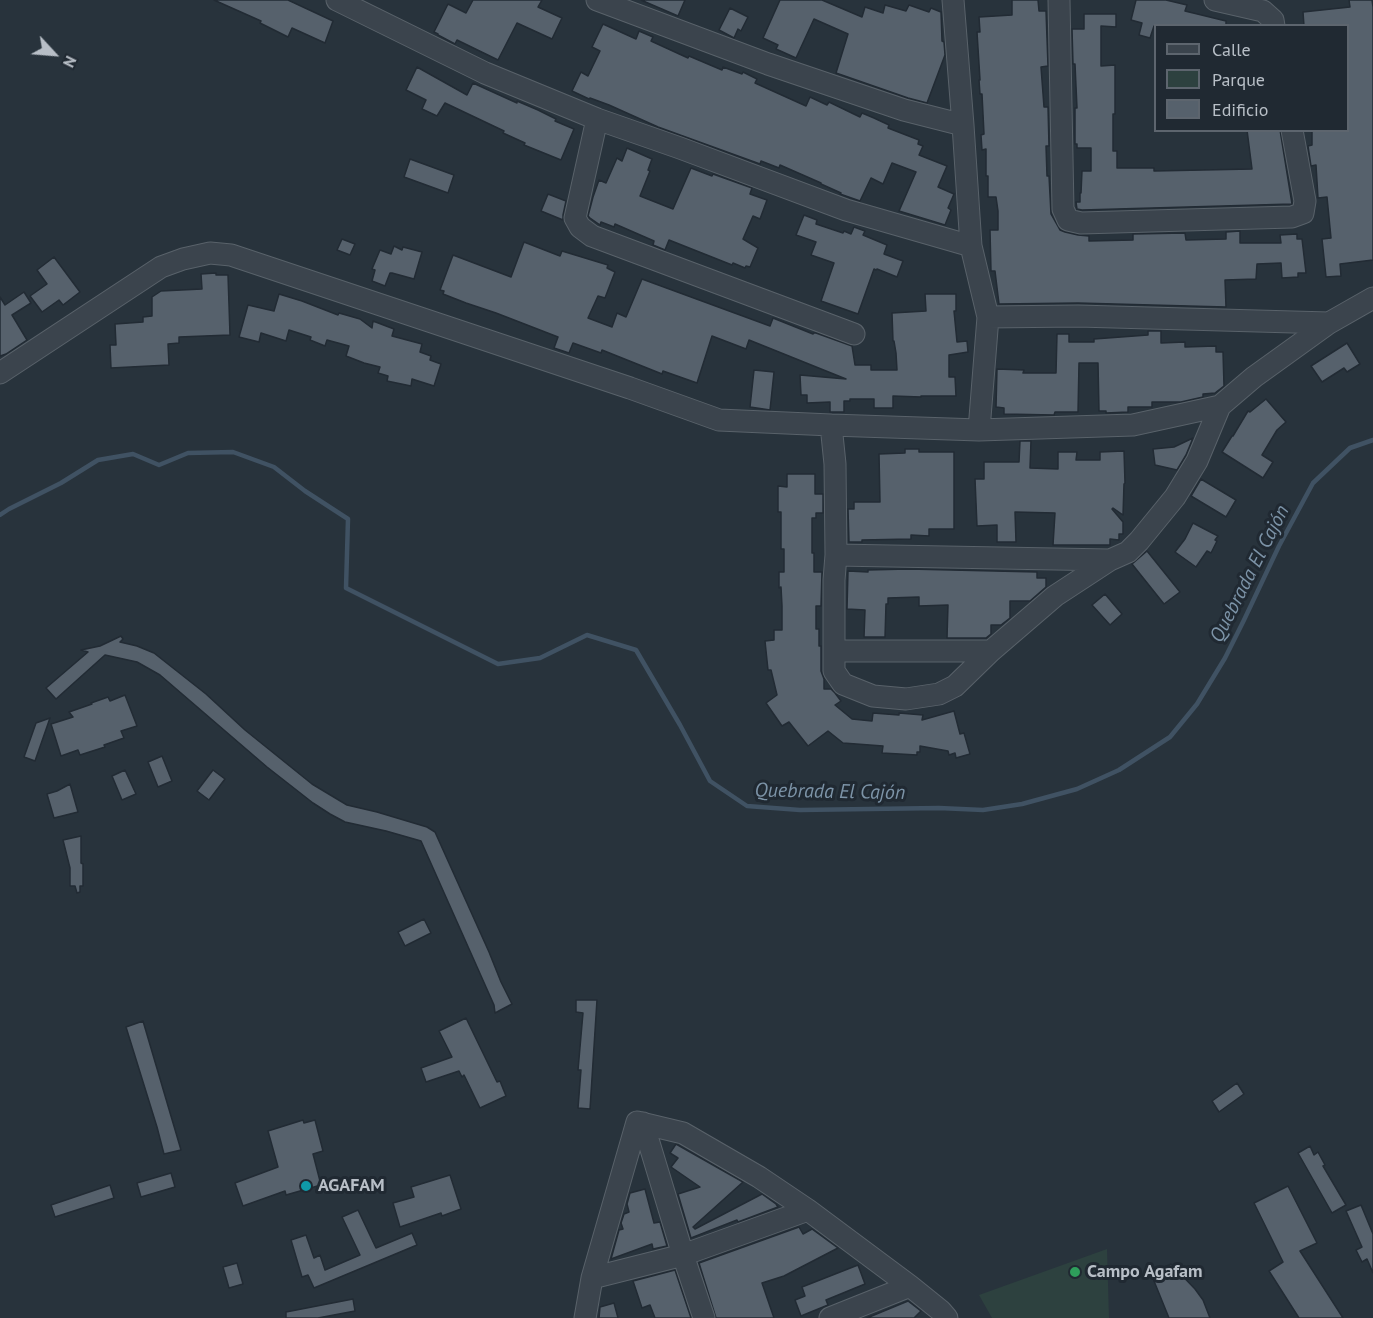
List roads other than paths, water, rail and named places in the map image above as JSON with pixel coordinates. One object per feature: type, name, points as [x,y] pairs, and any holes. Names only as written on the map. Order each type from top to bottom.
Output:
[{"type":"street","points":[[338,0],[485,73],[597,119],[846,210],[971,246]]},
{"type":"street","points":[[597,0],[768,64],[904,110],[963,124]]},
{"type":"street","points":[[953,0],[971,246],[988,317],[979,430]]},
{"type":"street","points":[[1060,0],[1063,209],[1068,220],[1081,224],[1292,218],[1303,213],[1305,201],[1292,132]]},
{"type":"street","points":[[1215,0],[1263,11],[1273,20],[1274,24]]},
{"type":"street","points":[[597,119],[575,218],[580,227],[592,236],[854,334]]},
{"type":"street","points":[[0,373],[161,267],[210,253],[231,255],[630,388],[719,420],[979,430],[1133,426],[1220,406]]},
{"type":"street","points":[[831,425],[835,464],[834,671],[843,684],[873,696],[906,699],[939,694],[955,686],[991,651],[1055,596],[1110,560],[1128,552],[1139,541],[1176,497],[1197,461],[1220,406],[1254,377],[1329,323],[1373,298]]},
{"type":"street","points":[[988,317],[1078,316],[1329,323]]},
{"type":"street","points":[[836,555],[1110,560]]},
{"type":"street","points":[[834,651],[991,651]]},
{"type":"street","points":[[585,1318],[592,1278],[637,1122],[683,1133],[759,1177],[808,1210],[910,1286],[947,1318]]},
{"type":"street","points":[[643,1123],[704,1318]]},
{"type":"street","points":[[592,1278],[683,1255],[808,1210]]},
{"type":"street","points":[[830,1318],[910,1286]]},
{"type":"waterway","name":"Quebrada El Cajón","points":[[0,515],[61,483],[98,460],[133,454],[159,465],[188,453],[233,452],[274,467],[305,491],[348,519],[346,588],[498,664],[540,658],[587,635],[636,650],[710,781],[747,806],[800,810],[939,808],[983,810],[1022,804],[1077,789],[1119,770],[1170,737],[1197,704],[1225,658],[1279,546],[1313,483],[1350,448],[1373,440]]},
{"type":"place","name":"AGAFAM","points":[[306,1186]]},
{"type":"place","name":"Campo Agafam","points":[[1075,1272]]}]
